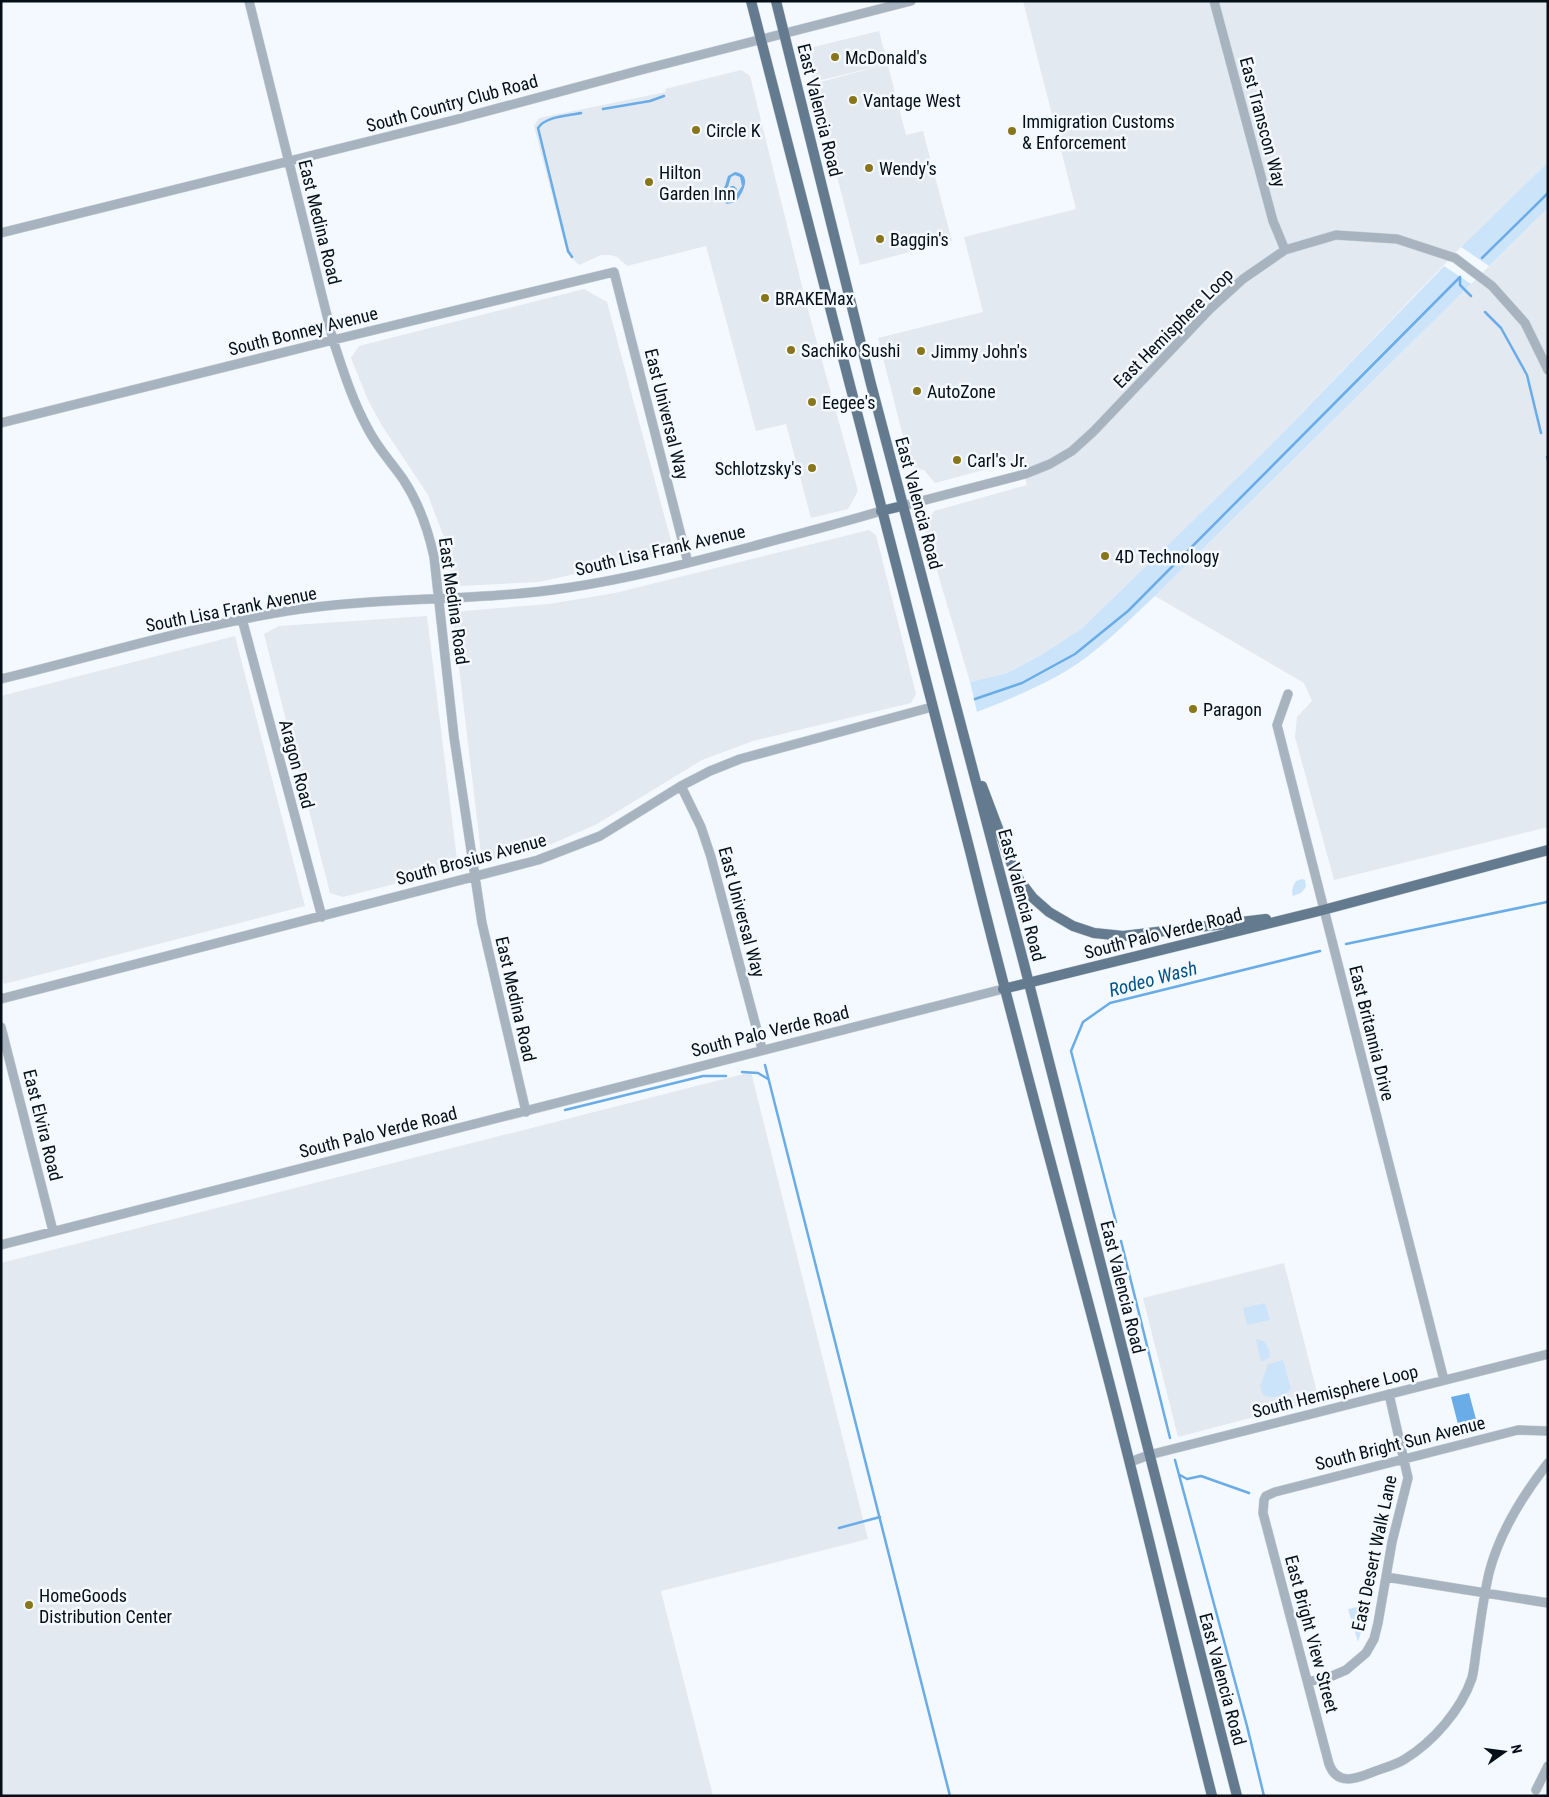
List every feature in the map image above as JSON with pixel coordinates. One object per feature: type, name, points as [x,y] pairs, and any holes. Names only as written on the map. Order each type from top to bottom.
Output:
[{"type":"main road","name":"East Valencia Road","points":[[751,1],[1003,988],[1056,1178],[1130,1462],[1212,1796]]},
{"type":"main road","name":"East Valencia Road","points":[[776,1],[902,506],[1238,1796]]},
{"type":"main road","points":[[881,511],[902,506]]},
{"type":"main road","points":[[964,740],[1013,868],[1020,881],[1033,898],[1049,912],[1073,926],[1094,933],[1123,936],[1307,914]]},
{"type":"main road","name":"South Palo Verde Road","points":[[1003,988],[1028,984],[1323,910],[1546,851]]},
{"type":"street","name":"East Medina Road","points":[[248,1],[333,340],[350,393],[368,431],[404,481],[423,516],[434,557],[454,737],[484,932],[526,1112]]},
{"type":"street","name":"South Country Club Road","points":[[1,233],[454,120],[911,1]]},
{"type":"street","name":"East Transcon Way","points":[[1214,1],[1273,221],[1285,250]]},
{"type":"street","name":"East Hemisphere Loop","points":[[902,506],[1025,474],[1050,464],[1072,451],[1094,431],[1210,308],[1242,279],[1285,250],[1336,235],[1397,239],[1455,258],[1492,286],[1525,323],[1548,370]]},
{"type":"street","name":"South Bonney Avenue","points":[[1,423],[614,272]]},
{"type":"street","name":"East Universal Way","points":[[614,272],[688,563]]},
{"type":"street","name":"South Lisa Frank Avenue","points":[[1,679],[176,634],[288,611],[337,605],[502,596],[565,589],[624,579],[881,511]]},
{"type":"street","name":"Aragon Road","points":[[242,620],[322,917]]},
{"type":"street","name":"East Britannia Drive","points":[[1288,694],[1278,725],[1323,910],[1444,1380]]},
{"type":"street","name":"South Brosius Avenue","points":[[1,999],[538,860],[600,836],[681,786],[740,758],[932,707]]},
{"type":"street","name":"East Universal Way","points":[[681,786],[701,827],[711,857],[762,1049]]},
{"type":"street","name":"South Palo Verde Road","points":[[1,1245],[526,1112],[762,1049],[1003,988]]},
{"type":"street","name":"East Elvira Road","points":[[1,1027],[53,1231]]},
{"type":"street","name":"South Hemisphere Loop","points":[[1130,1462],[1149,1455],[1548,1354]]},
{"type":"street","name":"East Desert Walk Lane","points":[[1308,1682],[1332,1676],[1346,1670],[1366,1652],[1374,1639],[1394,1533],[1408,1478],[1389,1394]]},
{"type":"street","name":"South Bright Sun Avenue","points":[[1262,1499],[1275,1492],[1518,1430],[1548,1431]]},
{"type":"street","points":[[1486,1593],[1489,1573],[1503,1536],[1530,1486],[1548,1463]]},
{"type":"street","name":"East Bright View Street","points":[[1262,1499],[1263,1513],[1329,1764],[1334,1775],[1339,1778],[1346,1779],[1367,1774],[1405,1759],[1439,1732],[1457,1708],[1472,1678],[1486,1593]]},
{"type":"street","points":[[1386,1577],[1548,1603]]},
{"type":"street","points":[[1536,1790],[1548,1766]]},
{"type":"shaded area","points":[[1023,1],[1548,1],[1548,162],[1461,247],[1270,446],[1081,629],[1041,655],[1007,673],[970,682],[924,527],[934,511],[1027,485],[1021,460],[935,483],[924,470],[911,468],[878,338],[983,312],[964,237],[1076,209]]},
{"type":"shaded area","points":[[879,31],[906,135],[923,131],[952,241],[860,265],[813,84],[884,65],[813,82],[807,59],[814,47]]},
{"type":"shaded area","points":[[741,70],[750,76],[808,310],[858,491],[848,509],[811,518],[786,424],[756,431],[706,246],[627,266],[617,257],[610,255],[601,255],[579,265],[567,253],[534,126],[539,118],[666,92],[665,89]]},
{"type":"shaded area","points":[[1548,162],[1548,208],[1489,266],[1461,247]]},
{"type":"shaded area","points":[[1548,208],[1548,827],[1334,880],[1295,737],[1297,717],[1312,701],[1304,683],[1155,596]]},
{"type":"shaded area","points":[[1444,266],[1471,284],[1155,596],[1107,640],[1077,664],[1041,685],[977,712],[970,682],[1007,673],[1041,655],[1081,629],[1270,446]]},
{"type":"shaded area","points":[[584,289],[607,302],[674,552],[539,582],[460,586],[451,579],[446,543],[428,495],[381,424],[368,400],[351,358],[359,346]]},
{"type":"shaded area","points":[[869,530],[876,535],[916,694],[911,703],[753,741],[702,760],[597,824],[554,843],[493,861],[481,853],[453,617],[463,611],[549,604],[615,593]]},
{"type":"shaded area","points":[[427,616],[458,868],[343,897],[330,893],[264,634],[279,626]]},
{"type":"shaded area","points":[[235,636],[305,906],[4,984],[1,975],[1,696]]},
{"type":"shaded area","points":[[1305,880],[1306,887],[1301,893],[1293,896],[1292,890],[1296,881]]},
{"type":"shaded area","points":[[751,1072],[868,1539],[661,1591],[713,1796],[1,1796],[1,1263]]},
{"type":"shaded area","points":[[1284,1263],[1319,1400],[1178,1437],[1143,1298]]},
{"type":"shaded area","points":[[1265,1303],[1270,1320],[1247,1325],[1243,1308]]},
{"type":"shaded area","points":[[1256,1339],[1264,1341],[1269,1349],[1270,1357],[1261,1362]]},
{"type":"shaded area","points":[[1283,1360],[1291,1389],[1285,1394],[1278,1396],[1270,1397],[1263,1395],[1260,1387],[1268,1364]]},
{"type":"shaded area","points":[[1370,1604],[1358,1642],[1348,1609]]},
{"type":"water","points":[[735,172],[740,174],[744,177],[745,184],[736,202],[727,204],[721,199],[720,192],[725,186],[728,176]],"holes":[[[735,175],[740,177],[742,186],[732,201],[731,199],[737,189],[731,186],[726,193],[729,200],[727,201],[724,198],[723,192],[728,187],[731,177]]]},
{"type":"water","points":[[1469,1393],[1478,1427],[1460,1432],[1451,1397]]},
{"type":"waterway","points":[[603,109],[650,101],[664,96]]},
{"type":"waterway","points":[[572,257],[568,251],[538,128],[546,121],[581,113]]},
{"type":"waterway","name":"Rodeo Wash","points":[[1482,258],[1548,193]]},
{"type":"waterway","name":"Rodeo Wash","points":[[1460,277],[1460,285],[1471,296]]},
{"type":"waterway","points":[[975,699],[1022,683],[1075,654],[1128,611],[1460,277]]},
{"type":"waterway","name":"Rodeo Wash","points":[[1485,312],[1501,328],[1527,375],[1541,433]]},
{"type":"waterway","name":"Rodeo Wash","points":[[1346,944],[1547,902],[1548,900]]},
{"type":"waterway","name":"Rodeo Wash","points":[[1116,1222],[1071,1051],[1083,1022],[1110,1003],[1320,951]]},
{"type":"waterway","points":[[765,1065],[950,1796]]},
{"type":"waterway","points":[[742,1072],[758,1073],[768,1079]]},
{"type":"waterway","points":[[565,1110],[703,1076],[726,1076]]},
{"type":"waterway","name":"Rodeo Wash","points":[[1121,1241],[1170,1438]]},
{"type":"waterway","points":[[1175,1460],[1264,1796]]},
{"type":"waterway","points":[[1180,1475],[1187,1479],[1201,1476],[1249,1493]]},
{"type":"waterway","points":[[839,1528],[880,1517]]},
{"type":"place","name":"McDonald's","points":[[835,57]]},
{"type":"place","name":"Vantage West","points":[[853,100]]},
{"type":"place","name":"Circle K","points":[[696,130]]},
{"type":"place","name":"Immigration Customs & Enforcement","points":[[1012,131]]},
{"type":"place","name":"Wendy's","points":[[869,168]]},
{"type":"place","name":"Hilton Garden Inn","points":[[649,182]]},
{"type":"place","name":"Baggin's","points":[[880,239]]},
{"type":"place","name":"BRAKEMax","points":[[765,298]]},
{"type":"place","name":"Sachiko Sushi","points":[[791,350]]},
{"type":"place","name":"Jimmy John's","points":[[921,351]]},
{"type":"place","name":"AutoZone","points":[[917,391]]},
{"type":"place","name":"Eegee's","points":[[812,402]]},
{"type":"place","name":"Carl's Jr.","points":[[957,460]]},
{"type":"place","name":"Schlotzsky's","points":[[812,468]]},
{"type":"place","name":"4D Technology","points":[[1105,556]]},
{"type":"place","name":"Paragon","points":[[1193,709]]},
{"type":"place","name":"HomeGoods Distribution Center","points":[[29,1605]]}]
